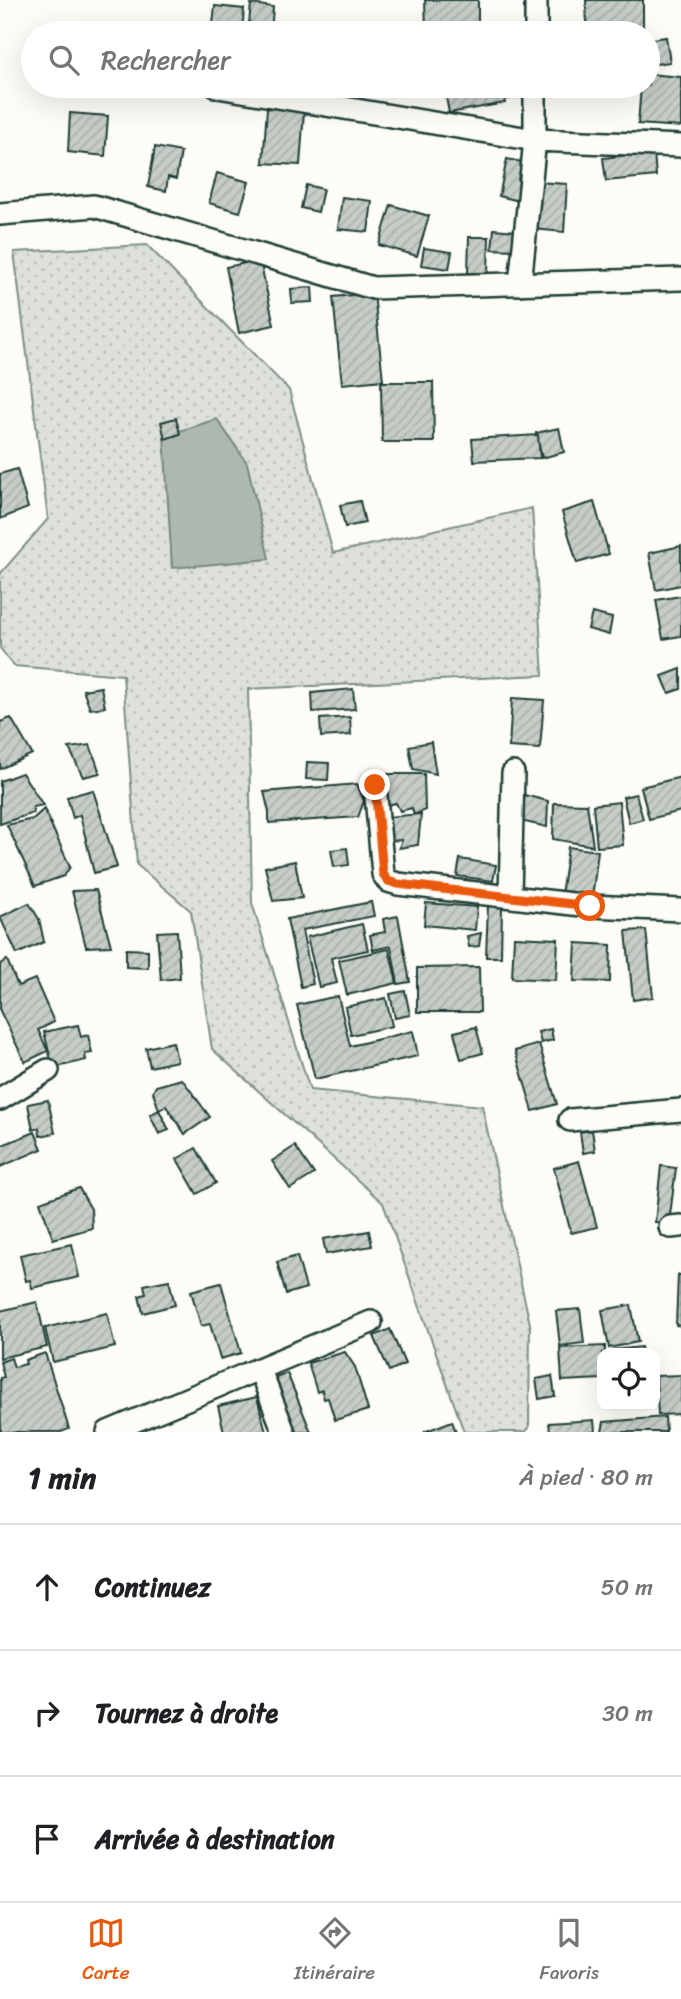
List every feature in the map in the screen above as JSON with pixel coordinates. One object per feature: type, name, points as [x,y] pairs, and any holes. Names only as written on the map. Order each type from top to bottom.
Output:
[{"type":"street","points":[[536,0],[536,21]]},
{"type":"street","points":[[284,98],[536,140],[681,146]]},
{"type":"street","points":[[520,284],[536,140],[536,98]]},
{"type":"street","points":[[0,214],[94,206],[373,288],[681,279]]},
{"type":"street","points":[[510,896],[513,773]]},
{"type":"street","points":[[375,785],[383,874],[388,881],[590,906],[681,910]]},
{"type":"street","points":[[0,1099],[48,1070]]},
{"type":"street","points":[[570,1120],[681,1110]]},
{"type":"street","points":[[108,1432],[371,1322]]},
{"type":"street","points":[[260,1370],[284,1432]]},
{"type":"shaded area","points":[[147,245],[289,390],[333,553],[532,508],[543,675],[248,689],[252,903],[310,1090],[482,1106],[530,1324],[529,1428],[525,1432],[464,1432],[383,1203],[212,1049],[191,911],[137,865],[123,675],[14,666],[0,648],[0,574],[48,519],[14,252]]},
{"type":"shaded area","points":[[217,419],[247,463],[269,559],[172,568],[164,436]]},
{"type":"building","points":[[425,0],[478,0],[478,21],[426,21]]},
{"type":"building","points":[[586,0],[643,0],[643,21],[587,21]]},
{"type":"building","points":[[251,4],[273,7],[272,21],[249,21]]},
{"type":"building","points":[[215,6],[244,9],[243,21],[213,21]]},
{"type":"building","points":[[666,37],[670,62],[660,63],[660,38]]},
{"type":"building","points":[[660,75],[681,77],[681,127],[638,124],[640,98],[660,98]]},
{"type":"building","points":[[446,98],[504,98],[505,103],[449,113]]},
{"type":"building","points":[[267,108],[304,111],[300,165],[263,163]]},
{"type":"building","points":[[70,113],[108,116],[105,156],[68,152]]},
{"type":"building","points":[[155,147],[181,152],[176,179],[168,177],[166,191],[148,187]]},
{"type":"building","points":[[654,152],[656,176],[606,181],[603,158]]},
{"type":"building","points":[[507,159],[522,162],[518,180],[523,181],[519,201],[499,196]]},
{"type":"building","points":[[217,173],[249,182],[240,212],[209,203]]},
{"type":"building","points":[[537,182],[567,184],[564,232],[533,229]]},
{"type":"building","points":[[306,185],[323,189],[318,212],[301,208]]},
{"type":"building","points":[[342,197],[372,201],[368,232],[338,229]]},
{"type":"building","points":[[391,205],[429,216],[417,256],[379,245]]},
{"type":"building","points":[[494,229],[515,231],[513,250],[492,249]]},
{"type":"building","points":[[469,237],[489,237],[488,274],[468,273]]},
{"type":"building","points":[[424,248],[452,252],[449,269],[421,265]]},
{"type":"building","points":[[260,260],[274,325],[239,333],[226,267]]},
{"type":"building","points":[[312,287],[313,302],[292,303],[291,289]]},
{"type":"building","points":[[374,293],[383,380],[342,384],[333,297]]},
{"type":"building","points":[[381,382],[433,382],[434,442],[382,442]]},
{"type":"building","points":[[176,418],[180,434],[165,439],[161,422]]},
{"type":"building","points":[[559,428],[564,452],[542,458],[536,433]]},
{"type":"building","points":[[538,435],[540,458],[474,461],[472,439]]},
{"type":"building","points":[[17,469],[28,508],[0,519],[0,474]]},
{"type":"building","points":[[360,501],[365,523],[345,527],[340,505]]},
{"type":"building","points":[[594,502],[609,554],[577,563],[562,512]]},
{"type":"building","points":[[681,546],[681,585],[656,590],[649,553]]},
{"type":"building","points":[[681,596],[681,636],[663,639],[656,600]]},
{"type":"building","points":[[592,613],[612,618],[609,635],[588,629]]},
{"type":"building","points":[[681,669],[681,689],[669,693],[662,676]]},
{"type":"building","points":[[101,687],[105,707],[90,709],[83,690]]},
{"type":"building","points":[[353,689],[355,709],[313,712],[312,693]]},
{"type":"building","points":[[512,698],[544,700],[540,749],[509,747]]},
{"type":"building","points":[[350,717],[351,735],[321,737],[320,719]]},
{"type":"building","points":[[11,718],[32,754],[0,769],[0,722]]},
{"type":"building","points":[[431,742],[436,774],[413,769],[409,746]]},
{"type":"building","points":[[90,745],[100,773],[83,777],[69,748]]},
{"type":"building","points":[[307,762],[329,763],[328,780],[306,779]]},
{"type":"building","points":[[22,773],[43,805],[33,807],[33,813],[0,824],[0,781]]},
{"type":"building","points":[[383,774],[424,774],[425,810],[414,815],[412,808],[400,811],[396,803],[382,806]]},
{"type":"building","points":[[681,777],[681,811],[649,819],[641,787]]},
{"type":"building","points":[[357,784],[364,801],[358,817],[269,823],[264,792]]},
{"type":"building","points":[[93,790],[117,867],[94,873],[80,815],[73,818],[67,797]]},
{"type":"building","points":[[516,793],[548,801],[547,827],[516,820]]},
{"type":"building","points":[[636,794],[643,819],[629,823],[623,797]]},
{"type":"building","points":[[619,802],[623,845],[597,847],[593,805]]},
{"type":"building","points":[[554,803],[587,804],[593,846],[553,839]]},
{"type":"building","points":[[44,809],[70,867],[64,876],[35,886],[7,825],[33,819]]},
{"type":"building","points":[[421,814],[418,845],[399,848],[402,840],[384,841],[387,817]]},
{"type":"building","points":[[568,847],[598,851],[592,899],[561,895]]},
{"type":"building","points":[[347,848],[349,865],[334,867],[331,850]]},
{"type":"building","points":[[460,859],[496,865],[493,881],[457,876]]},
{"type":"building","points":[[295,861],[302,898],[273,901],[265,867]]},
{"type":"building","points":[[96,890],[111,946],[86,947],[72,891]]},
{"type":"building","points":[[371,902],[374,916],[302,930],[313,984],[301,987],[287,919]]},
{"type":"building","points":[[29,903],[39,919],[44,942],[17,954],[0,917]]},
{"type":"building","points":[[426,903],[477,907],[475,930],[424,925]]},
{"type":"building","points":[[488,905],[502,905],[501,957],[486,957]]},
{"type":"building","points":[[398,916],[410,982],[398,984],[391,946],[373,950],[370,935],[385,932],[383,919]]},
{"type":"building","points":[[362,924],[368,950],[331,958],[337,983],[319,987],[307,937]]},
{"type":"building","points":[[646,930],[653,997],[633,1000],[626,931]]},
{"type":"building","points":[[177,931],[180,978],[161,980],[157,932]]},
{"type":"building","points":[[481,933],[479,946],[469,947],[467,936]]},
{"type":"building","points":[[514,937],[558,939],[556,980],[512,978]]},
{"type":"building","points":[[576,943],[611,945],[610,982],[574,981]]},
{"type":"building","points":[[126,949],[148,950],[148,968],[126,967]]},
{"type":"building","points":[[389,949],[397,983],[347,995],[339,960]]},
{"type":"building","points":[[7,960],[18,986],[35,979],[54,1022],[38,1030],[48,1051],[25,1062],[0,1011],[0,964]]},
{"type":"building","points":[[479,967],[480,1012],[417,1012],[417,968]]},
{"type":"building","points":[[405,991],[410,1015],[395,1018],[390,994]]},
{"type":"building","points":[[338,996],[350,1046],[413,1031],[418,1056],[315,1079],[297,1005]]},
{"type":"building","points":[[386,998],[392,1026],[351,1035],[345,1007]]},
{"type":"building","points":[[78,1025],[81,1037],[88,1035],[92,1053],[85,1054],[86,1060],[53,1068],[44,1032]]},
{"type":"building","points":[[476,1027],[483,1053],[461,1059],[454,1032]]},
{"type":"building","points":[[551,1029],[553,1040],[541,1043],[538,1032]]},
{"type":"building","points":[[173,1042],[177,1061],[150,1067],[146,1048]]},
{"type":"building","points":[[539,1044],[557,1104],[533,1111],[515,1051]]},
{"type":"building","points":[[182,1079],[210,1117],[185,1134],[166,1106],[159,1110],[153,1092],[156,1086]]},
{"type":"building","points":[[48,1100],[55,1133],[40,1136],[39,1128],[33,1130],[28,1104]]},
{"type":"building","points":[[159,1110],[169,1130],[159,1134],[150,1115]]},
{"type":"building","points":[[592,1130],[595,1151],[583,1153],[580,1132]]},
{"type":"building","points":[[35,1132],[42,1149],[0,1167],[0,1146]]},
{"type":"building","points":[[295,1146],[314,1174],[290,1189],[272,1161]]},
{"type":"building","points":[[196,1148],[216,1183],[197,1194],[177,1159]]},
{"type":"building","points":[[579,1161],[597,1227],[571,1233],[554,1168]]},
{"type":"building","points":[[661,1166],[676,1168],[669,1223],[655,1222]]},
{"type":"building","points":[[79,1188],[91,1209],[92,1228],[53,1239],[40,1202]]},
{"type":"building","points":[[369,1231],[372,1246],[326,1254],[323,1239]]},
{"type":"building","points":[[72,1244],[79,1277],[32,1288],[30,1280],[26,1281],[20,1255]]},
{"type":"building","points":[[297,1256],[306,1288],[286,1294],[277,1262]]},
{"type":"building","points":[[678,1275],[681,1275],[681,1326],[676,1325]]},
{"type":"building","points":[[169,1280],[175,1305],[143,1313],[139,1296],[146,1294],[144,1285]]},
{"type":"building","points":[[221,1283],[241,1353],[220,1359],[210,1324],[201,1326],[191,1291]]},
{"type":"building","points":[[37,1302],[47,1347],[0,1358],[0,1311]]},
{"type":"building","points":[[631,1305],[638,1342],[609,1348],[602,1310]]},
{"type":"building","points":[[580,1309],[584,1343],[560,1346],[556,1311]]},
{"type":"building","points":[[107,1313],[115,1347],[53,1362],[45,1328]]},
{"type":"building","points":[[390,1329],[405,1364],[389,1371],[374,1336]]},
{"type":"building","points":[[605,1346],[597,1348],[597,1379],[562,1381],[560,1348]]},
{"type":"building","points":[[345,1352],[355,1367],[368,1410],[335,1420],[328,1398],[324,1399],[322,1390],[317,1392],[308,1363]]},
{"type":"building","points":[[45,1353],[69,1429],[61,1432],[1,1432],[0,1378],[4,1377],[0,1362],[11,1358],[14,1367],[26,1364],[25,1360]]},
{"type":"building","points":[[287,1373],[311,1432],[289,1432],[269,1379]]},
{"type":"building","points":[[681,1375],[681,1414],[658,1415],[660,1376]]},
{"type":"building","points":[[552,1376],[555,1396],[539,1399],[536,1379]]},
{"type":"building","points":[[257,1397],[266,1432],[224,1432],[218,1406]]},
{"type":"building","points":[[665,1417],[666,1432],[602,1432],[604,1422]]},
{"type":"building","points":[[594,1420],[595,1432],[550,1432],[549,1423]]},
{"type":"building","points":[[452,1421],[456,1432],[424,1432]]},
{"type":"route","points":[[375,785],[383,874],[388,881],[590,906]]}]
